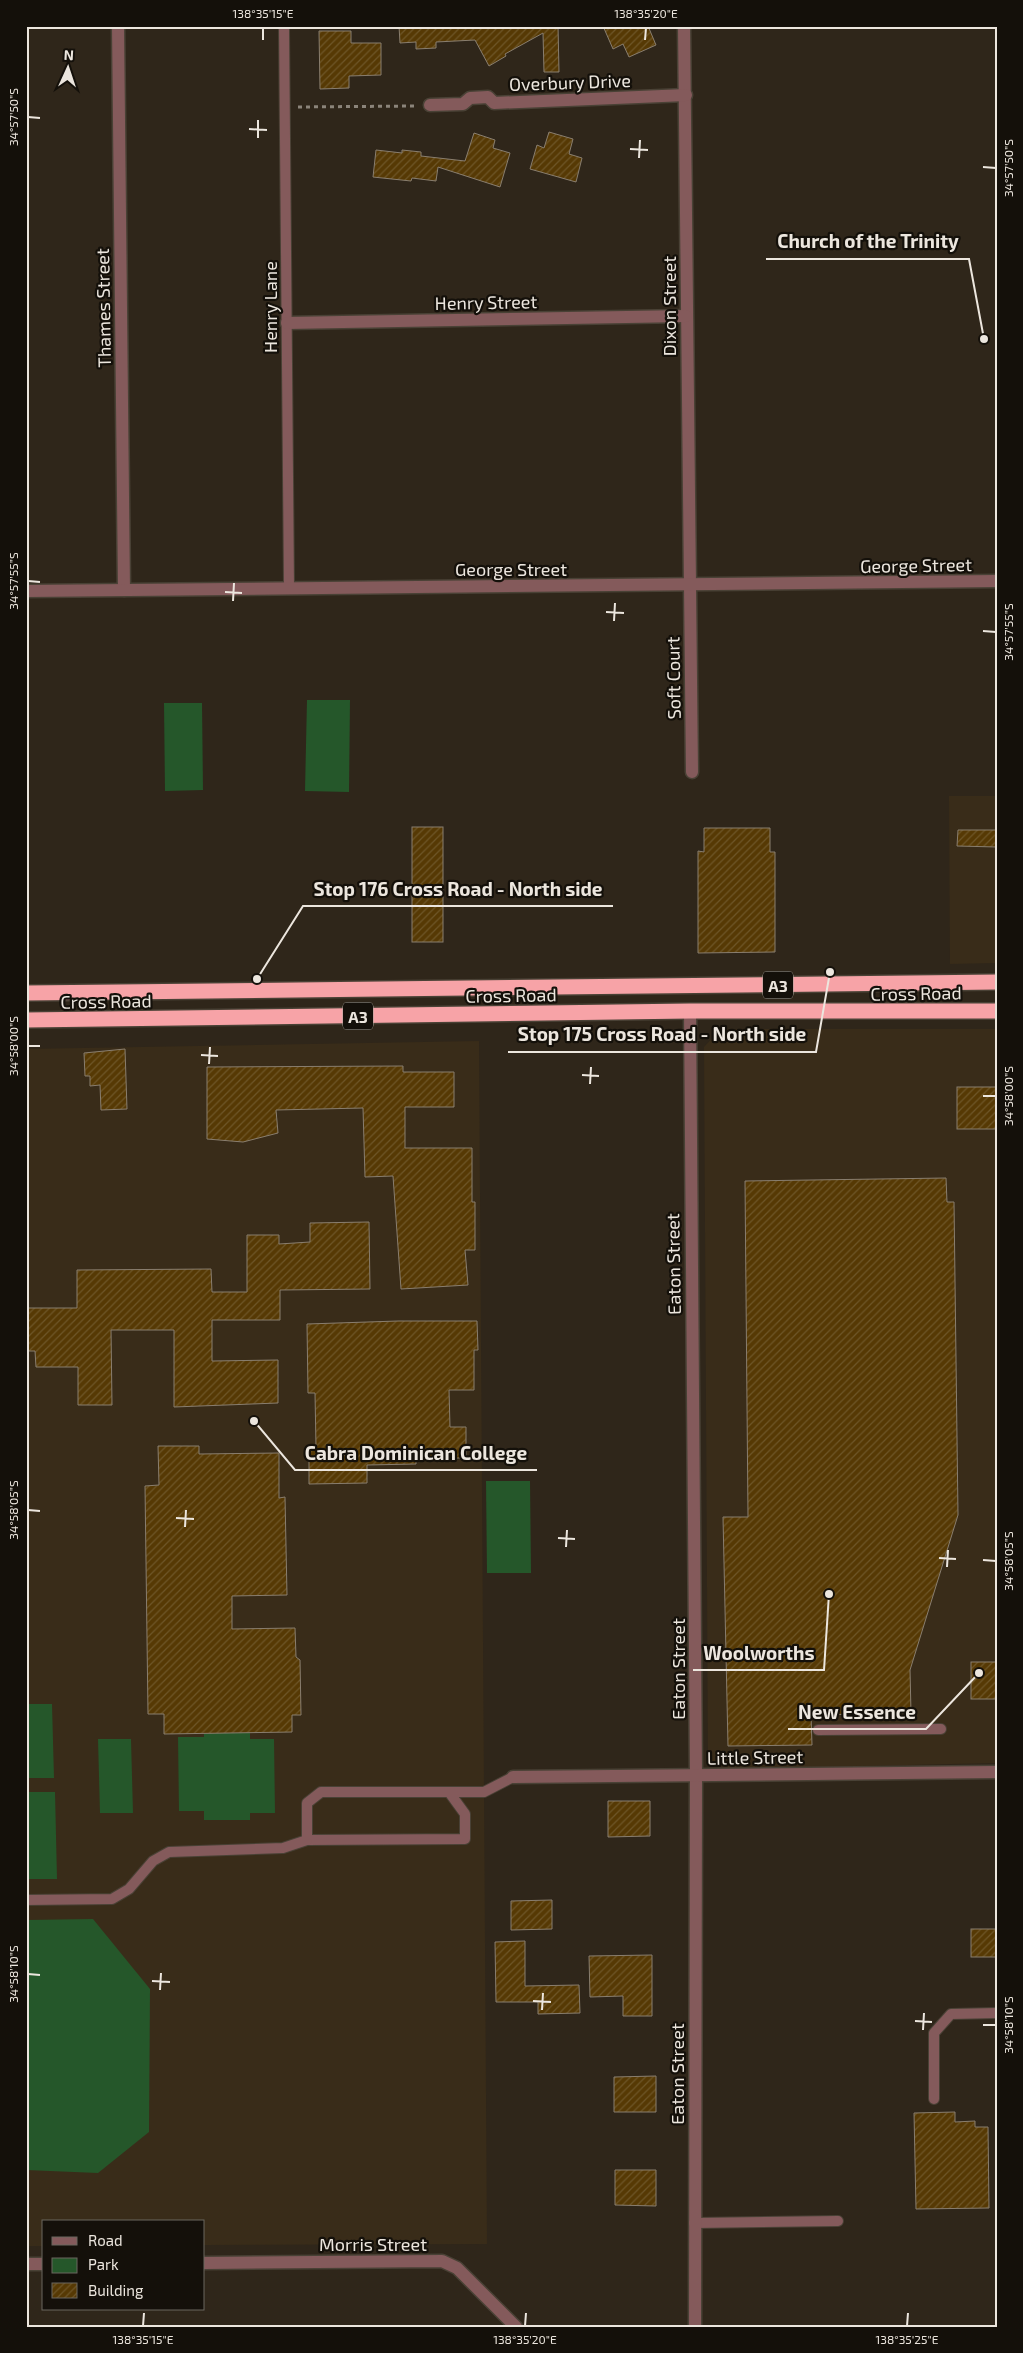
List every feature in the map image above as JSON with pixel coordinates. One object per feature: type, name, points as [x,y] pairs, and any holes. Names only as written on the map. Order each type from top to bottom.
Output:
[{"type":"highway","name":"Cross Road","points":[[26,993],[690,987],[997,982]]},
{"type":"highway","points":[[690,987],[690,1011]]},
{"type":"highway","name":"Cross Road","points":[[26,1020],[690,1011],[997,1011]]},
{"type":"street","name":"Thames Street","points":[[118,26],[124,590]]},
{"type":"street","name":"Dixon Street","points":[[684,26],[690,585]]},
{"type":"street","name":"Overbury Drive","points":[[430,105],[463,104],[470,98],[488,97],[494,103],[686,95]]},
{"type":"street","name":"Henry Street","points":[[287,323],[686,316]]},
{"type":"street","name":"George Street","points":[[26,591],[997,581]]},
{"type":"street","name":"Soft Court","points":[[690,585],[692,772]]},
{"type":"street","name":"Eaton Street","points":[[690,1011],[696,1775],[695,2327]]},
{"type":"street","name":"Little Street","points":[[513,1777],[997,1772]]},
{"type":"street","name":"Morris Street","points":[[205,2263],[442,2261],[458,2268],[516,2327]]},
{"type":"street","points":[[26,2264],[42,2264]]},
{"type":"lane","name":"Henry Lane","points":[[284,26],[289,588]]},
{"type":"lane","points":[[818,1730],[942,1729]]},
{"type":"lane","points":[[307,1840],[307,1803],[321,1792],[484,1792],[513,1777]]},
{"type":"lane","points":[[26,1900],[112,1900],[129,1889],[153,1861],[169,1852],[283,1848],[307,1840],[465,1839],[465,1814],[449,1792]]},
{"type":"lane","points":[[934,2099],[934,2034],[951,2014],[997,2014]]},
{"type":"lane","points":[[694,2223],[838,2221]]},
{"type":"path","points":[[285,108],[430,105]]},
{"type":"shaded area","points":[[949,796],[997,796],[997,963],[950,964]]},
{"type":"shaded area","points":[[721,1029],[997,1029],[997,1763],[727,1769],[708,1760],[704,1047]]},
{"type":"shaded area","points":[[479,1041],[487,2244],[205,2245],[205,2220],[42,2220],[42,2246],[26,2246],[26,1049]]},
{"type":"green space","points":[[307,700],[350,700],[349,792],[305,791]]},
{"type":"green space","points":[[164,703],[202,703],[203,790],[165,791]]},
{"type":"green space","points":[[486,1481],[530,1481],[531,1573],[487,1573]]},
{"type":"green space","points":[[26,1704],[52,1704],[54,1778],[26,1778]]},
{"type":"green space","points":[[204,1729],[250,1730],[250,1739],[274,1739],[275,1813],[250,1813],[250,1820],[204,1820],[204,1811],[179,1811],[178,1737],[204,1737]]},
{"type":"green space","points":[[98,1739],[131,1739],[133,1813],[100,1813]]},
{"type":"green space","points":[[26,1792],[55,1792],[57,1879],[26,1879]]},
{"type":"green space","points":[[93,1919],[150,1989],[149,2132],[98,2173],[26,2170],[26,1920]]},
{"type":"building","points":[[399,26],[558,26],[559,72],[544,72],[543,33],[505,54],[506,56],[489,66],[475,40],[436,42],[436,48],[416,49],[416,42],[400,43]]},
{"type":"building","points":[[603,26],[648,26],[656,45],[629,57],[623,44],[613,49]]},
{"type":"building","points":[[319,31],[351,31],[351,43],[381,43],[381,75],[349,76],[349,88],[320,89]]},
{"type":"building","points":[[549,132],[573,139],[569,154],[582,158],[576,182],[530,169],[537,145],[544,148]]},
{"type":"building","points":[[474,133],[495,140],[493,148],[510,153],[500,187],[438,167],[436,181],[412,178],[411,181],[373,177],[376,150],[402,153],[402,150],[421,152],[421,156],[465,161]]},
{"type":"building","points":[[412,827],[443,827],[443,942],[412,942]]},
{"type":"building","points":[[704,828],[770,828],[770,852],[775,852],[775,952],[698,953],[698,851],[704,852]]},
{"type":"building","points":[[958,830],[997,830],[997,847],[957,846]]},
{"type":"building","points":[[125,1049],[127,1109],[101,1110],[100,1085],[90,1086],[90,1076],[85,1076],[84,1053]]},
{"type":"building","points":[[403,1066],[403,1072],[454,1072],[454,1107],[405,1107],[405,1148],[472,1148],[472,1202],[475,1202],[475,1250],[465,1250],[468,1285],[401,1289],[393,1176],[365,1177],[363,1108],[276,1110],[278,1133],[243,1142],[207,1139],[207,1067]]},
{"type":"building","points":[[957,1087],[997,1087],[997,1129],[957,1129]]},
{"type":"building","points":[[946,1178],[947,1202],[954,1202],[958,1515],[910,1670],[911,1713],[811,1715],[812,1745],[728,1746],[723,1517],[748,1517],[745,1181]]},
{"type":"building","points":[[369,1222],[370,1289],[280,1290],[280,1320],[212,1320],[212,1361],[278,1360],[278,1403],[174,1407],[174,1330],[111,1330],[112,1405],[78,1405],[78,1367],[36,1367],[35,1351],[26,1351],[26,1308],[77,1308],[77,1270],[211,1269],[212,1292],[247,1292],[247,1235],[279,1235],[279,1244],[310,1242],[310,1223]]},
{"type":"building","points":[[477,1321],[478,1350],[474,1350],[474,1390],[449,1390],[450,1427],[466,1427],[466,1458],[416,1458],[416,1464],[367,1465],[367,1483],[309,1484],[309,1448],[316,1447],[315,1393],[308,1393],[307,1324]]},
{"type":"building","points":[[158,1446],[199,1446],[199,1454],[279,1453],[279,1498],[285,1497],[287,1595],[232,1596],[232,1629],[295,1628],[296,1657],[300,1660],[301,1715],[292,1715],[292,1732],[164,1734],[164,1714],[148,1714],[145,1486],[159,1485]]},
{"type":"building","points":[[971,1662],[997,1662],[997,1699],[971,1699]]},
{"type":"building","points":[[608,1801],[650,1801],[650,1836],[608,1837]]},
{"type":"building","points":[[552,1900],[552,1929],[511,1930],[511,1901]]},
{"type":"building","points":[[971,1929],[997,1929],[997,1957],[971,1957]]},
{"type":"building","points":[[525,1941],[525,1986],[579,1985],[580,2013],[538,2014],[538,2002],[496,2002],[495,1942]]},
{"type":"building","points":[[652,1955],[652,2016],[623,2016],[623,1996],[590,1997],[589,1956]]},
{"type":"building","points":[[656,2076],[656,2112],[614,2112],[614,2077]]},
{"type":"building","points":[[955,2112],[955,2122],[975,2121],[975,2127],[988,2127],[989,2208],[916,2209],[914,2113]]},
{"type":"building","points":[[615,2170],[656,2170],[656,2206],[615,2205]]},
{"type":"place","name":"Church of the Trinity","points":[[984,339]]},
{"type":"place","name":"Stop 175 Cross Road - North side","points":[[830,972]]},
{"type":"place","name":"Stop 176 Cross Road - North side","points":[[257,979]]},
{"type":"place","name":"Cabra Dominican College","points":[[254,1421]]},
{"type":"place","name":"Woolworths","points":[[829,1594]]},
{"type":"place","name":"New Essence","points":[[979,1673]]}]
